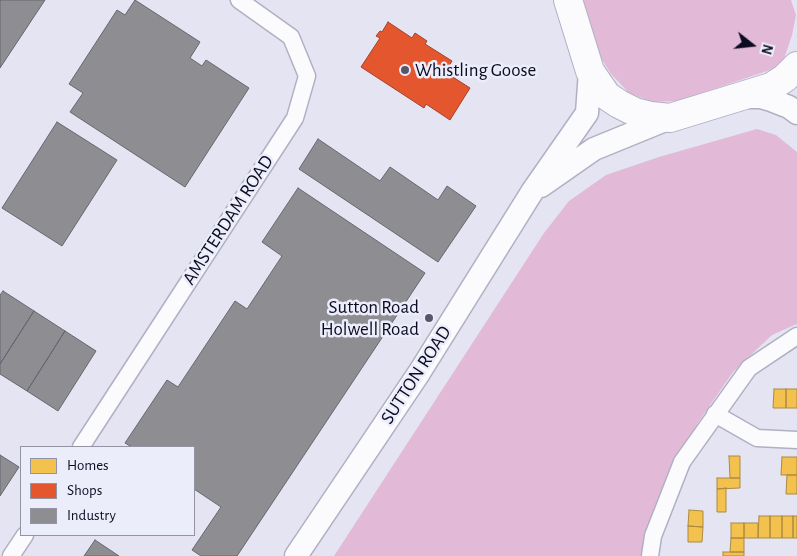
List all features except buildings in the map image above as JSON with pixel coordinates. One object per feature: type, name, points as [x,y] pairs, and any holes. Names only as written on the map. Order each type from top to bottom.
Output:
[{"type":"highway","points":[[568,0],[590,71],[607,96],[635,112],[670,118],[771,87],[785,78],[797,66]]},
{"type":"street","name":"AMSTERDAM ROAD","points":[[82,446],[295,118],[307,76],[291,37],[239,0]]},
{"type":"street","name":"SUTTON ROAD","points":[[296,556],[419,373],[532,192],[587,113],[590,71]]},
{"type":"street","points":[[742,96],[772,100],[789,107],[797,113]]},
{"type":"street","name":"SUTTON ROAD","points":[[532,192],[594,149],[670,118]]},
{"type":"street","points":[[650,556],[653,536],[682,462],[714,414],[749,368],[797,336]]},
{"type":"street","points":[[714,414],[757,438],[797,440]]},
{"type":"street","points":[[11,556],[24,536]]},
{"type":"shaded area","points":[[583,0],[791,0],[796,15],[783,62],[773,69],[678,101],[653,102],[629,93],[611,74],[598,53]]},
{"type":"shaded area","points":[[757,129],[776,135],[797,152],[797,324],[772,335],[733,372],[697,424],[648,528],[642,556],[334,556],[544,233],[569,201],[606,175],[659,157]]},
{"type":"place","name":"Whistling Goose","points":[[405,70]]},
{"type":"place","name":"Sutton Road Holwell Road","points":[[429,318]]}]
